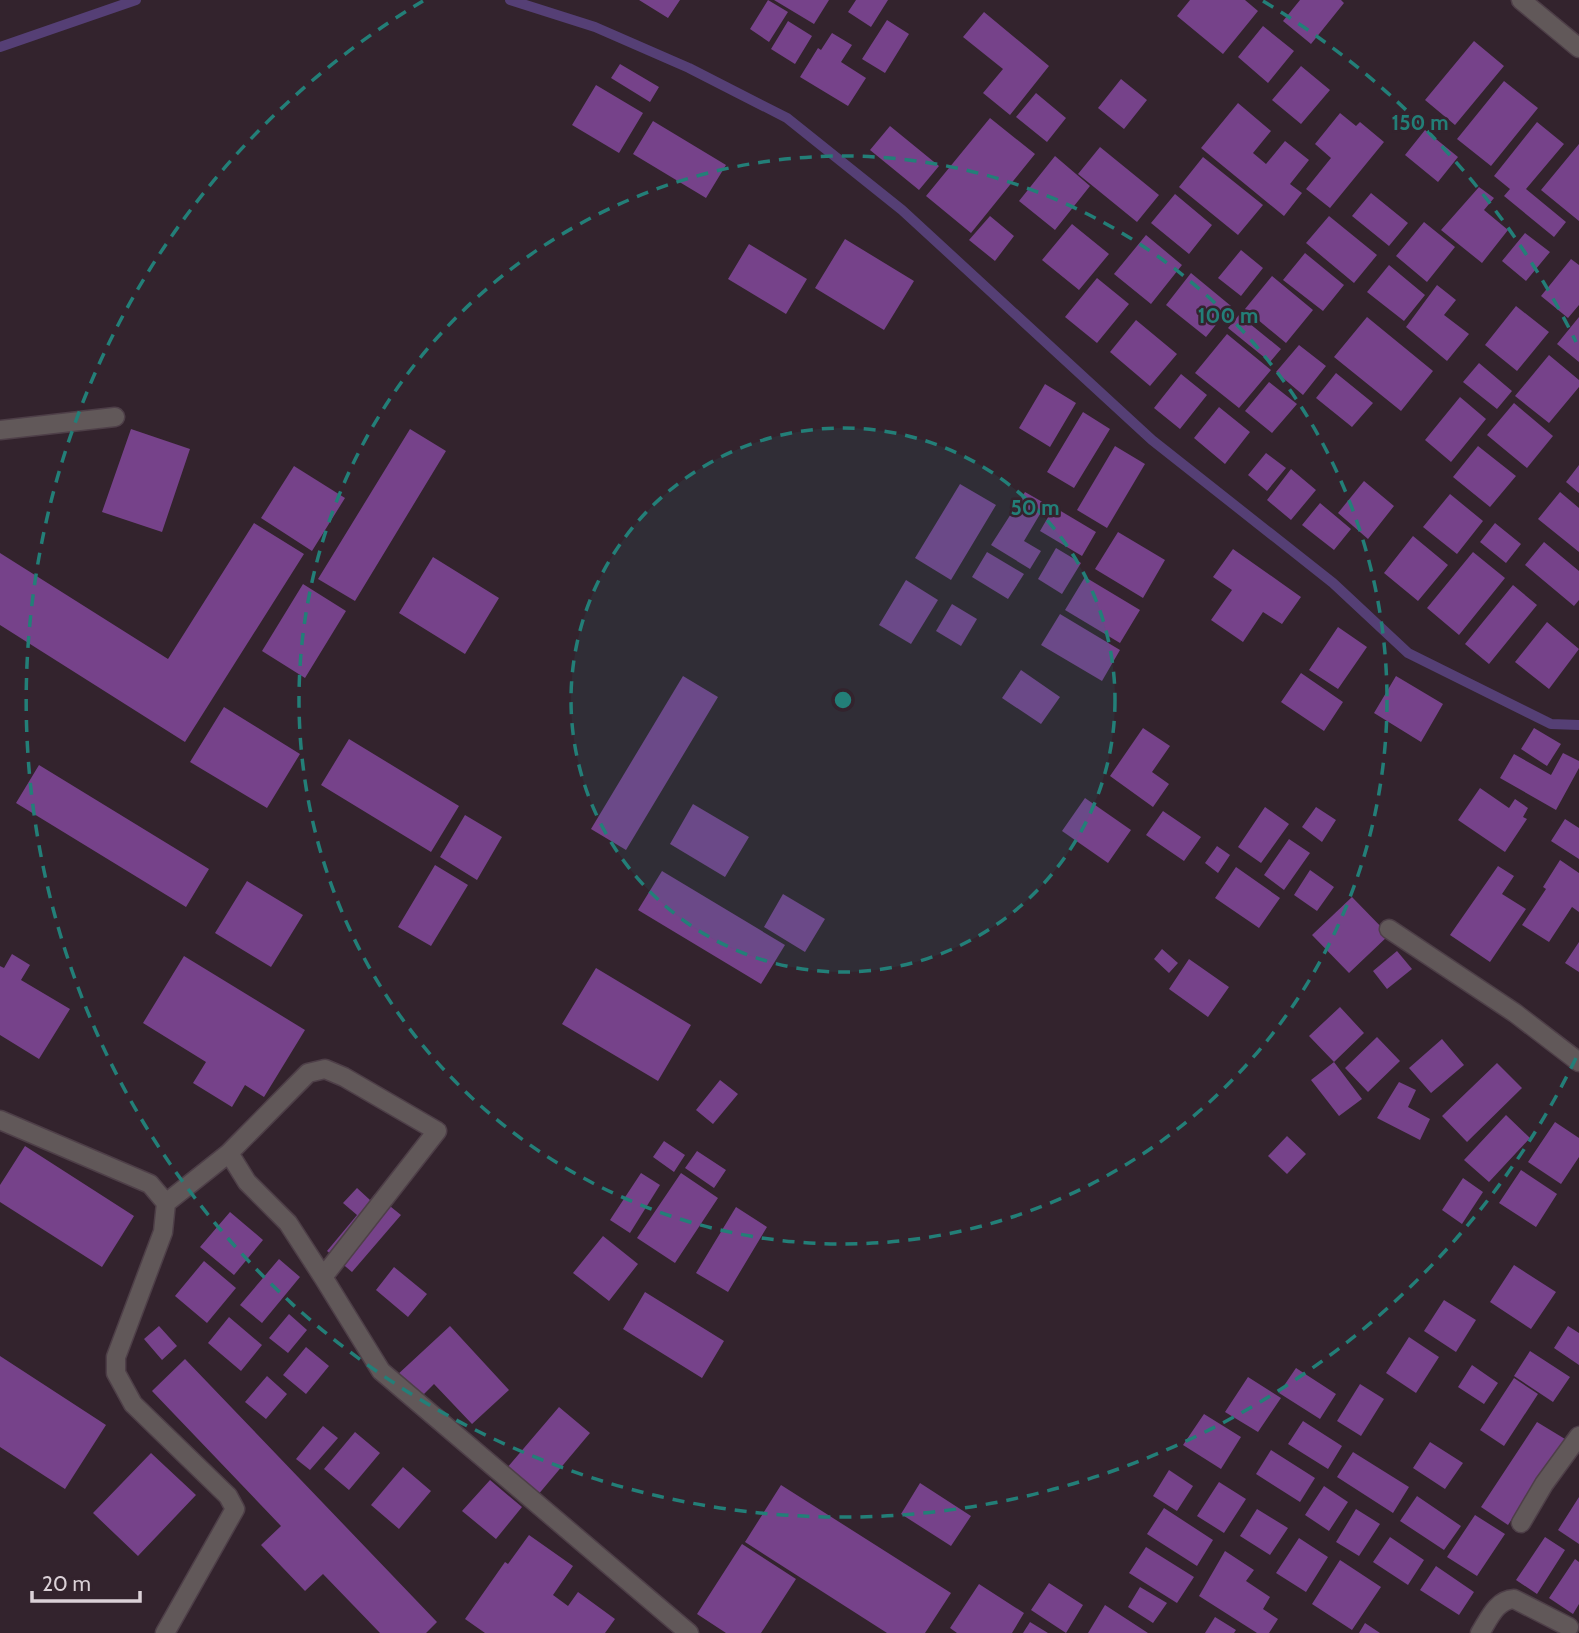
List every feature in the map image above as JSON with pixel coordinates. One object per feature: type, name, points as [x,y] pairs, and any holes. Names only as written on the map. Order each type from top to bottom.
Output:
[{"type":"street","points":[[1521,0],[1579,48]]},
{"type":"street","points":[[0,430],[115,416]]},
{"type":"street","points":[[1390,929],[1515,1013],[1579,1062]]},
{"type":"street","points":[[165,1633],[235,1514],[234,1505],[228,1496],[133,1404],[116,1373],[116,1357],[163,1232],[166,1203],[229,1153],[308,1073],[325,1069],[437,1131],[323,1277]]},
{"type":"street","points":[[0,1120],[150,1184],[166,1203]]},
{"type":"street","points":[[229,1153],[247,1182],[288,1223],[381,1371],[690,1633]]},
{"type":"street","points":[[1521,1523],[1544,1484],[1579,1436]]},
{"type":"street","points":[[1480,1633],[1500,1603],[1514,1599],[1569,1627]]},
{"type":"building","points":[[639,0],[680,0],[668,18]]},
{"type":"building","points":[[768,0],[788,12],[769,42],[750,29]]},
{"type":"building","points":[[774,0],[829,0],[814,24]]},
{"type":"building","points":[[856,0],[888,0],[871,27],[848,12]]},
{"type":"building","points":[[1190,0],[1245,0],[1258,11],[1223,54],[1177,16]]},
{"type":"building","points":[[1300,0],[1341,0],[1344,3],[1311,44],[1283,21]]},
{"type":"building","points":[[984,12],[1049,66],[1010,115],[983,93],[1003,69],[963,37]]},
{"type":"building","points":[[887,20],[909,34],[885,73],[862,59]]},
{"type":"building","points":[[788,21],[812,36],[795,64],[771,49]]},
{"type":"building","points":[[1263,26],[1294,51],[1268,83],[1238,57]]},
{"type":"building","points":[[832,33],[852,45],[841,62],[866,78],[848,106],[800,77],[818,48],[821,50]]},
{"type":"building","points":[[1474,41],[1504,66],[1455,125],[1425,100]]},
{"type":"building","points":[[620,64],[659,87],[650,102],[611,78]]},
{"type":"building","points":[[1301,66],[1330,90],[1301,124],[1272,100]]},
{"type":"building","points":[[1121,79],[1147,100],[1124,129],[1098,108]]},
{"type":"building","points":[[1504,81],[1538,108],[1491,166],[1457,139]]},
{"type":"building","points":[[596,85],[643,113],[619,153],[572,125]]},
{"type":"building","points":[[1036,93],[1066,118],[1047,142],[1016,117]]},
{"type":"building","points":[[1238,103],[1271,131],[1253,153],[1266,164],[1285,141],[1309,160],[1290,184],[1302,193],[1284,216],[1201,148]]},
{"type":"building","points":[[1340,113],[1356,126],[1360,122],[1384,142],[1330,208],[1306,189],[1331,158],[1315,144]]},
{"type":"building","points":[[990,118],[1035,154],[971,233],[926,196]]},
{"type":"building","points":[[653,121],[726,165],[706,198],[633,154]]},
{"type":"building","points":[[1537,122],[1564,144],[1526,189],[1566,222],[1554,237],[1504,196],[1510,189],[1494,176]]},
{"type":"building","points":[[890,126],[939,166],[919,190],[870,150]]},
{"type":"building","points":[[1425,130],[1458,157],[1438,182],[1405,155]]},
{"type":"building","points":[[1579,144],[1579,221],[1541,190]]},
{"type":"building","points":[[1100,147],[1159,195],[1137,222],[1078,174]]},
{"type":"building","points":[[1055,156],[1090,186],[1055,230],[1019,201]]},
{"type":"building","points":[[1203,157],[1263,205],[1238,235],[1179,187]]},
{"type":"building","points":[[1479,187],[1494,198],[1484,210],[1508,230],[1482,263],[1441,230]]},
{"type":"building","points":[[1371,193],[1408,223],[1389,246],[1352,216]]},
{"type":"building","points":[[1175,194],[1212,225],[1189,254],[1151,223]]},
{"type":"building","points":[[990,216],[1014,236],[995,261],[969,240]]},
{"type":"building","points":[[1329,216],[1377,255],[1354,283],[1306,243]]},
{"type":"building","points":[[1424,222],[1455,247],[1427,282],[1396,256]]},
{"type":"building","points":[[1072,224],[1109,254],[1079,290],[1042,260]]},
{"type":"building","points":[[1525,233],[1550,252],[1526,281],[1502,261]]},
{"type":"building","points":[[1146,235],[1182,265],[1151,304],[1114,274]]},
{"type":"building","points":[[845,239],[914,281],[884,330],[815,288]]},
{"type":"building","points":[[749,244],[807,279],[786,314],[728,279]]},
{"type":"building","points":[[1241,250],[1263,268],[1241,296],[1218,278]]},
{"type":"building","points":[[1305,253],[1344,285],[1323,311],[1283,280]]},
{"type":"building","points":[[1571,259],[1579,265],[1579,305],[1568,318],[1541,296]]},
{"type":"building","points":[[1389,265],[1425,295],[1404,321],[1367,292]]},
{"type":"building","points":[[1191,273],[1231,306],[1206,337],[1166,305]]},
{"type":"building","points":[[1272,276],[1313,310],[1286,343],[1245,309]]},
{"type":"building","points":[[1097,278],[1129,304],[1097,343],[1065,317]]},
{"type":"building","points":[[1437,285],[1456,300],[1444,315],[1469,334],[1447,361],[1406,327]]},
{"type":"building","points":[[1516,306],[1549,332],[1517,371],[1485,345]]},
{"type":"building","points":[[1239,315],[1281,349],[1270,362],[1228,328]]},
{"type":"building","points":[[1367,317],[1433,371],[1401,411],[1334,357]]},
{"type":"building","points":[[1579,317],[1579,362],[1557,344]]},
{"type":"building","points":[[1136,320],[1177,354],[1150,386],[1110,352]]},
{"type":"building","points":[[1227,334],[1271,370],[1239,408],[1195,373]]},
{"type":"building","points":[[1299,345],[1326,366],[1303,395],[1276,372]]},
{"type":"building","points":[[1549,355],[1579,380],[1579,387],[1549,423],[1515,396]]},
{"type":"building","points":[[1479,363],[1512,391],[1497,409],[1463,382]]},
{"type":"building","points":[[1336,373],[1373,403],[1352,427],[1316,398]]},
{"type":"building","points":[[1181,374],[1207,395],[1180,429],[1154,408]]},
{"type":"building","points":[[1269,382],[1297,404],[1272,433],[1245,411]]},
{"type":"building","points":[[1045,384],[1076,403],[1050,447],[1019,428]]},
{"type":"building","points":[[1460,397],[1486,419],[1451,462],[1425,440]]},
{"type":"building","points":[[1514,403],[1553,436],[1527,468],[1487,435]]},
{"type":"building","points":[[1219,407],[1250,432],[1225,464],[1194,438]]},
{"type":"building","points":[[1083,412],[1110,429],[1074,488],[1047,472]]},
{"type":"building","points":[[131,429],[190,449],[162,532],[102,512]]},
{"type":"building","points":[[410,429],[446,451],[355,601],[318,579]]},
{"type":"building","points":[[1115,446],[1145,464],[1107,528],[1077,510]]},
{"type":"building","points":[[1478,446],[1516,476],[1490,507],[1453,477]]},
{"type":"building","points":[[1266,453],[1286,468],[1267,491],[1248,475]]},
{"type":"building","points":[[1579,465],[1579,493],[1566,482]]},
{"type":"building","points":[[294,466],[345,498],[312,551],[261,518]]},
{"type":"building","points":[[1291,469],[1316,490],[1291,520],[1267,500]]},
{"type":"building","points":[[1364,481],[1394,506],[1368,539],[1338,513]]},
{"type":"building","points":[[960,484],[996,505],[951,580],[915,558]]},
{"type":"building","points":[[1025,492],[1046,504],[1024,541],[1041,551],[1030,569],[991,545]]},
{"type":"building","points":[[1560,492],[1579,508],[1579,552],[1538,519]]},
{"type":"building","points":[[1450,494],[1483,521],[1457,554],[1423,527]]},
{"type":"building","points":[[1320,503],[1351,529],[1334,550],[1302,525]]},
{"type":"building","points":[[1054,507],[1096,532],[1082,556],[1040,531]]},
{"type":"building","points":[[254,523],[304,554],[185,742],[0,625],[0,553],[168,659]]},
{"type":"building","points":[[1495,523],[1521,544],[1506,563],[1480,542]]},
{"type":"building","points":[[1118,532],[1165,560],[1143,598],[1095,569]]},
{"type":"building","points":[[1413,536],[1448,565],[1418,601],[1384,573]]},
{"type":"building","points":[[1544,542],[1579,571],[1579,600],[1574,606],[1525,565]]},
{"type":"building","points":[[1056,548],[1081,563],[1062,594],[1038,579]]},
{"type":"building","points":[[1233,549],[1301,597],[1282,624],[1263,612],[1243,642],[1211,620],[1232,590],[1213,577]]},
{"type":"building","points":[[987,552],[1024,574],[1008,599],[972,577]]},
{"type":"building","points":[[1473,552],[1505,578],[1459,635],[1427,608]]},
{"type":"building","points":[[433,557],[499,598],[465,654],[399,613]]},
{"type":"building","points":[[1085,577],[1140,610],[1120,643],[1065,610]]},
{"type":"building","points":[[906,580],[938,600],[911,644],[879,625]]},
{"type":"building","points":[[303,584],[346,611],[305,678],[262,651]]},
{"type":"building","points":[[1513,585],[1537,605],[1489,664],[1465,644]]},
{"type":"building","points":[[952,604],[977,619],[961,646],[936,631]]},
{"type":"building","points":[[1060,614],[1120,650],[1102,681],[1041,645]]},
{"type":"building","points":[[1547,622],[1579,649],[1549,689],[1515,662]]},
{"type":"building","points":[[1338,627],[1367,647],[1338,689],[1309,670]]},
{"type":"building","points":[[1021,670],[1060,697],[1041,724],[1002,698]]},
{"type":"building","points":[[1301,673],[1343,702],[1324,731],[1281,702]]},
{"type":"building","points":[[683,676],[718,697],[626,850],[591,829]]},
{"type":"building","points":[[1396,676],[1443,704],[1421,742],[1374,713]]},
{"type":"building","points":[[224,707],[300,754],[267,808],[190,762]]},
{"type":"building","points":[[1143,728],[1170,746],[1152,772],[1169,784],[1153,807],[1110,776]]},
{"type":"building","points":[[1534,728],[1561,744],[1547,766],[1521,749]]},
{"type":"building","points":[[349,739],[459,806],[431,852],[321,785]]},
{"type":"building","points":[[1563,753],[1579,761],[1579,768],[1556,810],[1500,778],[1514,754],[1551,775]]},
{"type":"building","points":[[39,765],[209,869],[186,907],[16,803]]},
{"type":"building","points":[[1480,788],[1509,808],[1515,799],[1528,808],[1523,817],[1527,819],[1505,852],[1458,820]]},
{"type":"building","points":[[1085,798],[1131,830],[1108,863],[1062,831]]},
{"type":"building","points":[[693,804],[749,837],[725,877],[670,844]]},
{"type":"building","points":[[1265,807],[1289,824],[1261,863],[1238,847]]},
{"type":"building","points":[[1316,807],[1336,820],[1322,842],[1302,827]]},
{"type":"building","points":[[1163,811],[1201,837],[1184,861],[1146,835]]},
{"type":"building","points":[[465,815],[502,837],[477,880],[440,857]]},
{"type":"building","points":[[1565,819],[1579,828],[1579,859],[1551,841]]},
{"type":"building","points":[[1289,839],[1310,853],[1284,890],[1264,875]]},
{"type":"building","points":[[1217,846],[1230,855],[1218,873],[1205,863]]},
{"type":"building","points":[[1560,860],[1579,873],[1579,912],[1572,907],[1549,942],[1522,925],[1546,889],[1543,887]]},
{"type":"building","points":[[435,865],[468,885],[431,946],[398,927]]},
{"type":"building","points":[[1498,866],[1514,876],[1502,894],[1526,909],[1490,962],[1450,935]]},
{"type":"building","points":[[1236,867],[1280,898],[1259,928],[1215,898]]},
{"type":"building","points":[[1310,870],[1334,887],[1317,911],[1294,895]]},
{"type":"building","points":[[662,871],[785,945],[761,984],[638,910]]},
{"type":"building","points":[[247,881],[303,915],[271,967],[215,933]]},
{"type":"building","points":[[783,894],[825,919],[805,952],[764,927]]},
{"type":"building","points":[[1352,897],[1389,935],[1349,973],[1312,935]]},
{"type":"building","points":[[1579,942],[1579,972],[1565,963]]},
{"type":"building","points":[[1162,949],[1178,963],[1169,973],[1154,959]]},
{"type":"building","points":[[1397,951],[1412,969],[1387,989],[1373,971]]},
{"type":"building","points":[[12,954],[30,965],[21,980],[70,1009],[39,1059],[0,1035],[0,966],[4,968]]},
{"type":"building","points":[[184,956],[305,1030],[264,1097],[245,1085],[232,1107],[193,1083],[206,1062],[143,1023]]},
{"type":"building","points":[[1189,959],[1229,987],[1208,1017],[1169,989]]},
{"type":"building","points":[[596,968],[691,1025],[658,1081],[562,1024]]},
{"type":"building","points":[[1340,1007],[1364,1033],[1334,1062],[1309,1036]]},
{"type":"building","points":[[1377,1037],[1400,1061],[1368,1092],[1345,1068]]},
{"type":"building","points":[[1442,1039],[1464,1065],[1431,1093],[1409,1068]]},
{"type":"building","points":[[1334,1062],[1362,1099],[1339,1116],[1311,1080]]},
{"type":"building","points":[[1497,1063],[1522,1088],[1467,1142],[1442,1116]]},
{"type":"building","points":[[720,1080],[738,1094],[713,1124],[696,1110]]},
{"type":"building","points":[[1399,1082],[1416,1090],[1408,1107],[1430,1119],[1420,1140],[1377,1118]]},
{"type":"building","points":[[1506,1115],[1530,1138],[1489,1182],[1464,1160]]},
{"type":"building","points":[[1555,1122],[1579,1138],[1579,1157],[1561,1184],[1528,1162]]},
{"type":"building","points":[[1287,1136],[1306,1154],[1287,1174],[1268,1156]]},
{"type":"building","points":[[664,1141],[685,1155],[674,1172],[653,1157]]},
{"type":"building","points":[[25,1146],[134,1216],[102,1267],[0,1202],[0,1185]]},
{"type":"building","points":[[697,1151],[726,1170],[714,1188],[685,1168]]},
{"type":"building","points":[[1521,1170],[1557,1194],[1536,1227],[1499,1203]]},
{"type":"building","points":[[641,1173],[660,1185],[630,1233],[610,1220]]},
{"type":"building","points":[[681,1173],[718,1198],[675,1263],[637,1238]]},
{"type":"building","points":[[1463,1178],[1483,1192],[1462,1224],[1442,1210]]},
{"type":"building","points":[[357,1188],[370,1200],[375,1194],[401,1215],[352,1272],[327,1251],[357,1215],[343,1203]]},
{"type":"building","points":[[736,1207],[767,1227],[728,1292],[696,1273]]},
{"type":"building","points":[[230,1212],[263,1240],[234,1275],[200,1247]]},
{"type":"building","points":[[603,1236],[638,1264],[609,1301],[573,1273]]},
{"type":"building","points":[[279,1259],[300,1277],[262,1323],[240,1305]]},
{"type":"building","points":[[204,1261],[236,1288],[207,1323],[175,1296]]},
{"type":"building","points":[[1514,1265],[1556,1292],[1531,1329],[1490,1302]]},
{"type":"building","points":[[394,1267],[427,1294],[408,1317],[376,1290]]},
{"type":"building","points":[[645,1292],[724,1341],[702,1378],[623,1329]]},
{"type":"building","points":[[1444,1300],[1476,1320],[1456,1352],[1424,1331]]},
{"type":"building","points":[[289,1314],[307,1330],[288,1353],[269,1338]]},
{"type":"building","points":[[229,1317],[262,1345],[241,1371],[208,1343]]},
{"type":"building","points":[[159,1326],[177,1346],[162,1360],[144,1339]]},
{"type":"building","points":[[450,1326],[509,1390],[472,1424],[434,1384],[418,1400],[396,1376]]},
{"type":"building","points":[[1568,1326],[1579,1333],[1579,1365],[1554,1348]]},
{"type":"building","points":[[1409,1337],[1439,1357],[1416,1393],[1386,1373]]},
{"type":"building","points":[[306,1347],[329,1366],[306,1394],[283,1375]]},
{"type":"building","points":[[1530,1351],[1570,1377],[1553,1402],[1514,1376]]},
{"type":"building","points":[[0,1356],[106,1425],[65,1489],[0,1447]]},
{"type":"building","points":[[185,1359],[437,1622],[426,1633],[380,1633],[323,1574],[305,1591],[261,1545],[281,1526],[152,1391]]},
{"type":"building","points":[[1472,1365],[1498,1383],[1484,1404],[1458,1387]]},
{"type":"building","points":[[1296,1368],[1336,1394],[1320,1419],[1279,1393]]},
{"type":"building","points":[[267,1376],[287,1394],[266,1419],[245,1402]]},
{"type":"building","points":[[1248,1377],[1281,1398],[1258,1432],[1225,1412]]},
{"type":"building","points":[[1514,1378],[1538,1394],[1504,1446],[1480,1430]]},
{"type":"building","points":[[1360,1384],[1384,1399],[1361,1436],[1337,1421]]},
{"type":"building","points":[[559,1407],[590,1433],[537,1496],[506,1469]]},
{"type":"building","points":[[1204,1414],[1241,1437],[1221,1469],[1183,1445]]},
{"type":"building","points":[[1303,1421],[1342,1446],[1328,1469],[1288,1444]]},
{"type":"building","points":[[1537,1422],[1565,1439],[1508,1525],[1481,1507]]},
{"type":"building","points":[[323,1426],[338,1438],[310,1470],[296,1459]]},
{"type":"building","points":[[355,1432],[380,1453],[349,1490],[324,1469]]},
{"type":"building","points":[[1430,1442],[1463,1463],[1445,1489],[1413,1468]]},
{"type":"building","points":[[1271,1450],[1315,1478],[1300,1502],[1256,1474]]},
{"type":"building","points":[[1353,1452],[1409,1487],[1393,1513],[1337,1477]]},
{"type":"building","points":[[151,1453],[196,1495],[138,1556],[93,1513]]},
{"type":"building","points":[[403,1467],[431,1491],[399,1529],[371,1505]]},
{"type":"building","points":[[1169,1470],[1193,1486],[1177,1511],[1153,1496]]},
{"type":"building","points":[[490,1480],[522,1507],[496,1539],[462,1511]]},
{"type":"building","points":[[1219,1482],[1246,1499],[1224,1533],[1197,1516]]},
{"type":"building","points":[[920,1483],[971,1516],[951,1546],[901,1514]]},
{"type":"building","points":[[781,1485],[951,1593],[925,1633],[887,1633],[745,1542]]},
{"type":"building","points":[[1324,1486],[1348,1502],[1329,1531],[1305,1515]]},
{"type":"building","points":[[1417,1496],[1461,1526],[1444,1550],[1400,1521]]},
{"type":"building","points":[[1579,1497],[1579,1544],[1558,1530]]},
{"type":"building","points":[[1164,1508],[1213,1540],[1197,1566],[1147,1534]]},
{"type":"building","points":[[1257,1509],[1288,1528],[1270,1555],[1240,1536]]},
{"type":"building","points":[[1356,1509],[1380,1524],[1359,1556],[1336,1542]]},
{"type":"building","points":[[1475,1515],[1505,1534],[1477,1576],[1447,1557]]},
{"type":"building","points":[[529,1535],[573,1566],[553,1595],[568,1606],[578,1592],[615,1619],[605,1633],[485,1633],[465,1619],[505,1562],[508,1564]]},
{"type":"building","points":[[1390,1537],[1424,1560],[1408,1585],[1373,1562]]},
{"type":"building","points":[[1545,1537],[1565,1550],[1537,1594],[1516,1580]]},
{"type":"building","points":[[1299,1538],[1328,1557],[1306,1592],[1276,1573]]},
{"type":"building","points":[[742,1544],[796,1579],[761,1633],[726,1633],[697,1614]]},
{"type":"building","points":[[1146,1547],[1194,1577],[1177,1603],[1129,1573]]},
{"type":"building","points":[[1225,1551],[1254,1570],[1246,1581],[1270,1597],[1263,1609],[1278,1619],[1269,1633],[1257,1633],[1199,1596]]},
{"type":"building","points":[[1575,1559],[1579,1562],[1579,1604],[1573,1614],[1549,1598]]},
{"type":"building","points":[[1340,1560],[1381,1587],[1352,1630],[1312,1604]]},
{"type":"building","points":[[1436,1566],[1474,1592],[1459,1615],[1420,1590]]},
{"type":"building","points":[[1049,1583],[1083,1605],[1066,1633],[1031,1610]]},
{"type":"building","points":[[979,1584],[1024,1613],[1012,1633],[957,1633],[950,1628]]},
{"type":"building","points":[[1140,1587],[1167,1603],[1153,1623],[1128,1607]]},
{"type":"building","points":[[1105,1605],[1148,1633],[1088,1633]]},
{"type":"building","points":[[1215,1617],[1236,1630],[1234,1633],[1205,1633]]},
{"type":"building","points":[[1030,1622],[1048,1633],[1023,1633]]},
{"type":"building","points":[[1365,1623],[1380,1633],[1359,1633]]},
{"type":"waterway","points":[[0,47],[136,0]]},
{"type":"waterway","points":[[510,0],[595,27],[689,68],[787,118],[902,210],[1152,440],[1333,583],[1408,653],[1551,724],[1579,725]]}]
